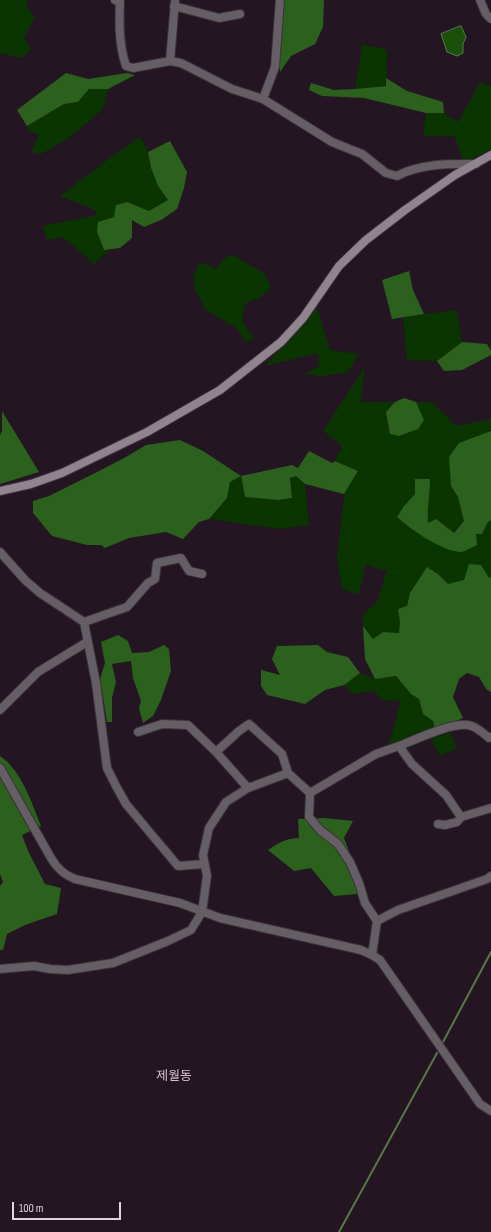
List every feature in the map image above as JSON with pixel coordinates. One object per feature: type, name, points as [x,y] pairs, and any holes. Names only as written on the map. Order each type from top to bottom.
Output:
[{"type":"street","points":[[263,99],[275,67],[280,0]]},
{"type":"street","points":[[480,0],[486,14],[491,19]]},
{"type":"street","points":[[119,1],[119,24],[123,56],[126,66],[133,68],[170,61],[181,64],[232,89],[263,99],[332,142],[362,154],[386,173],[397,176],[410,169],[443,164],[476,164]]},
{"type":"street","points":[[170,61],[174,3],[219,18],[240,14]]},
{"type":"street","points":[[0,491],[31,484],[62,473],[147,432],[220,390],[281,342],[303,318],[339,266],[366,240],[405,210],[455,175],[491,155]]},
{"type":"street","points":[[0,552],[25,580],[40,593],[84,622],[96,684],[107,768],[126,804],[178,866],[204,864]]},
{"type":"street","points":[[84,622],[127,607],[148,583],[155,580],[158,563],[181,558],[189,571],[202,574]]},
{"type":"street","points":[[0,710],[38,672],[87,642]]},
{"type":"street","points":[[138,732],[162,724],[188,724],[216,752],[248,788]]},
{"type":"street","points":[[216,752],[249,724],[282,754],[288,773],[310,793]]},
{"type":"street","points":[[310,793],[376,754],[455,726],[469,725],[477,728],[489,738],[491,737]]},
{"type":"street","points":[[399,746],[412,764],[446,795],[460,817]]},
{"type":"street","points":[[0,768],[57,868],[66,875],[75,879],[180,903],[220,918],[361,950],[380,960],[480,1104],[491,1111]]},
{"type":"street","points":[[0,969],[34,966],[68,970],[113,963],[191,930],[202,912],[207,876],[203,855],[209,828],[226,802],[248,788],[288,773]]},
{"type":"street","points":[[310,793],[308,817],[320,830],[338,844],[350,862],[359,883],[365,903],[377,921],[372,955]]},
{"type":"street","points":[[438,824],[445,825],[457,822],[460,817],[491,808]]},
{"type":"street","points":[[377,921],[398,910],[487,879],[491,876]]},
{"type":"shaded area","points":[[0,0],[27,0],[27,7],[35,17],[24,38],[31,50],[21,58],[0,53]]},
{"type":"shaded area","points":[[284,0],[324,0],[323,27],[315,44],[291,56],[280,72],[279,50]]},
{"type":"shaded area","points":[[461,26],[466,37],[463,44],[463,53],[457,56],[447,52],[441,34]]},
{"type":"shaded area","points":[[362,44],[387,50],[386,86],[355,89]]},
{"type":"shaded area","points":[[66,73],[88,79],[127,73],[135,75],[108,89],[89,89],[78,102],[64,104],[27,126],[17,110]]},
{"type":"shaded area","points":[[386,78],[407,91],[443,102],[444,113],[426,113],[364,98],[322,96],[309,90],[311,83],[334,90],[386,86]]},
{"type":"shaded area","points":[[480,82],[491,86],[491,150],[470,160],[463,160],[454,136],[423,136],[426,113],[444,113],[458,122]]},
{"type":"shaded area","points":[[89,89],[108,89],[103,109],[69,138],[41,154],[31,152],[39,135],[28,131],[27,126],[64,104],[78,102]]},
{"type":"shaded area","points":[[140,137],[148,152],[151,168],[158,186],[168,200],[149,211],[127,202],[114,217],[97,232],[104,250],[110,249],[94,264],[63,237],[47,240],[43,226],[97,215],[95,210],[60,196],[116,153]]},
{"type":"shaded area","points":[[170,141],[187,172],[184,188],[177,209],[161,220],[144,227],[132,220],[132,238],[120,248],[104,250],[97,232],[98,222],[114,217],[116,205],[127,202],[149,211],[168,200],[158,186],[151,168],[148,152]]},
{"type":"shaded area","points":[[231,254],[264,273],[271,287],[261,297],[246,303],[243,322],[255,338],[245,342],[238,329],[206,310],[195,289],[193,276],[200,262],[216,269],[223,260]]},
{"type":"shaded area","points":[[409,271],[413,290],[424,314],[392,319],[382,280]]},
{"type":"shaded area","points":[[317,308],[330,350],[358,354],[348,372],[322,376],[305,374],[319,366],[318,353],[265,366]]},
{"type":"shaded area","points":[[457,310],[462,342],[437,361],[407,360],[403,317]]},
{"type":"shaded area","points":[[462,342],[487,344],[491,351],[491,355],[462,370],[444,371],[437,361]]},
{"type":"shaded area","points":[[365,367],[360,402],[395,402],[386,412],[390,434],[424,420],[416,402],[432,402],[456,426],[491,419],[491,431],[459,443],[451,486],[458,497],[464,521],[453,533],[436,519],[428,524],[427,509],[430,489],[415,494],[404,506],[428,539],[482,534],[488,522],[491,520],[491,577],[448,584],[438,574],[425,579],[416,584],[413,588],[407,606],[398,609],[400,622],[399,633],[383,632],[373,639],[363,626],[363,615],[378,600],[387,570],[381,570],[366,564],[359,594],[342,589],[337,558],[344,494],[358,471],[335,461],[342,446],[323,431]]},
{"type":"shaded area","points":[[404,398],[416,402],[424,420],[418,429],[399,436],[390,434],[386,412],[395,402]]},
{"type":"shaded area","points":[[2,411],[39,472],[0,484],[0,435],[2,431]]},
{"type":"shaded area","points":[[491,431],[491,520],[488,522],[482,534],[476,534],[477,545],[462,552],[444,548],[427,539],[397,517],[404,506],[415,494],[415,479],[430,479],[428,523],[436,519],[454,533],[464,521],[458,497],[451,486],[449,457],[459,443]]},
{"type":"shaded area","points":[[180,440],[203,451],[241,476],[230,482],[227,498],[209,519],[199,522],[183,539],[166,532],[129,538],[105,548],[101,545],[87,545],[52,536],[33,513],[33,501],[49,496],[126,457],[146,445]]},
{"type":"shaded area","points":[[309,451],[332,463],[335,461],[358,471],[344,494],[305,484],[296,476],[290,478],[292,498],[278,500],[245,497],[241,476],[292,465],[298,468]]},
{"type":"shaded area","points":[[241,476],[245,497],[278,500],[292,498],[290,478],[296,476],[305,484],[309,525],[280,529],[209,519],[227,498],[230,482]]},
{"type":"shaded area","points":[[469,564],[481,565],[489,578],[491,577],[491,692],[486,689],[479,677],[467,673],[459,679],[453,697],[463,718],[435,730],[433,721],[423,714],[419,699],[411,694],[396,676],[375,679],[365,659],[363,626],[373,639],[383,632],[399,633],[400,622],[398,609],[407,606],[410,593],[427,567],[438,574],[448,584],[464,580]]},
{"type":"shaded area","points":[[118,635],[128,641],[132,653],[149,652],[164,645],[169,649],[171,671],[161,700],[153,716],[143,723],[139,708],[141,701],[133,678],[131,661],[112,664],[116,682],[112,698],[112,722],[107,722],[100,679],[105,663],[101,642]]},
{"type":"shaded area","points":[[318,645],[327,652],[348,657],[360,673],[344,685],[325,690],[305,704],[267,695],[261,686],[261,670],[280,675],[272,659],[277,646]]},
{"type":"shaded area","points":[[360,673],[375,679],[396,676],[411,694],[419,699],[423,714],[433,721],[435,730],[389,744],[401,701],[382,700],[374,691],[352,694],[344,685]]},
{"type":"shaded area","points":[[450,733],[457,748],[440,756],[431,739]]},
{"type":"shaded area","points":[[0,756],[20,778],[30,797],[41,826],[22,835],[29,853],[45,884],[61,888],[57,914],[25,925],[7,934],[3,950],[0,950],[0,886],[3,882],[0,874]]},
{"type":"shaded area","points":[[325,818],[353,821],[344,838],[354,864],[357,894],[334,896],[311,868],[294,871],[268,850],[282,841],[299,838],[298,819]]},
{"type":"waterway","points":[[443,1042],[491,952]]},
{"type":"waterway","points":[[339,1232],[437,1053]]},
{"type":"district","name":"제월동","points":[[174,1077]]}]
